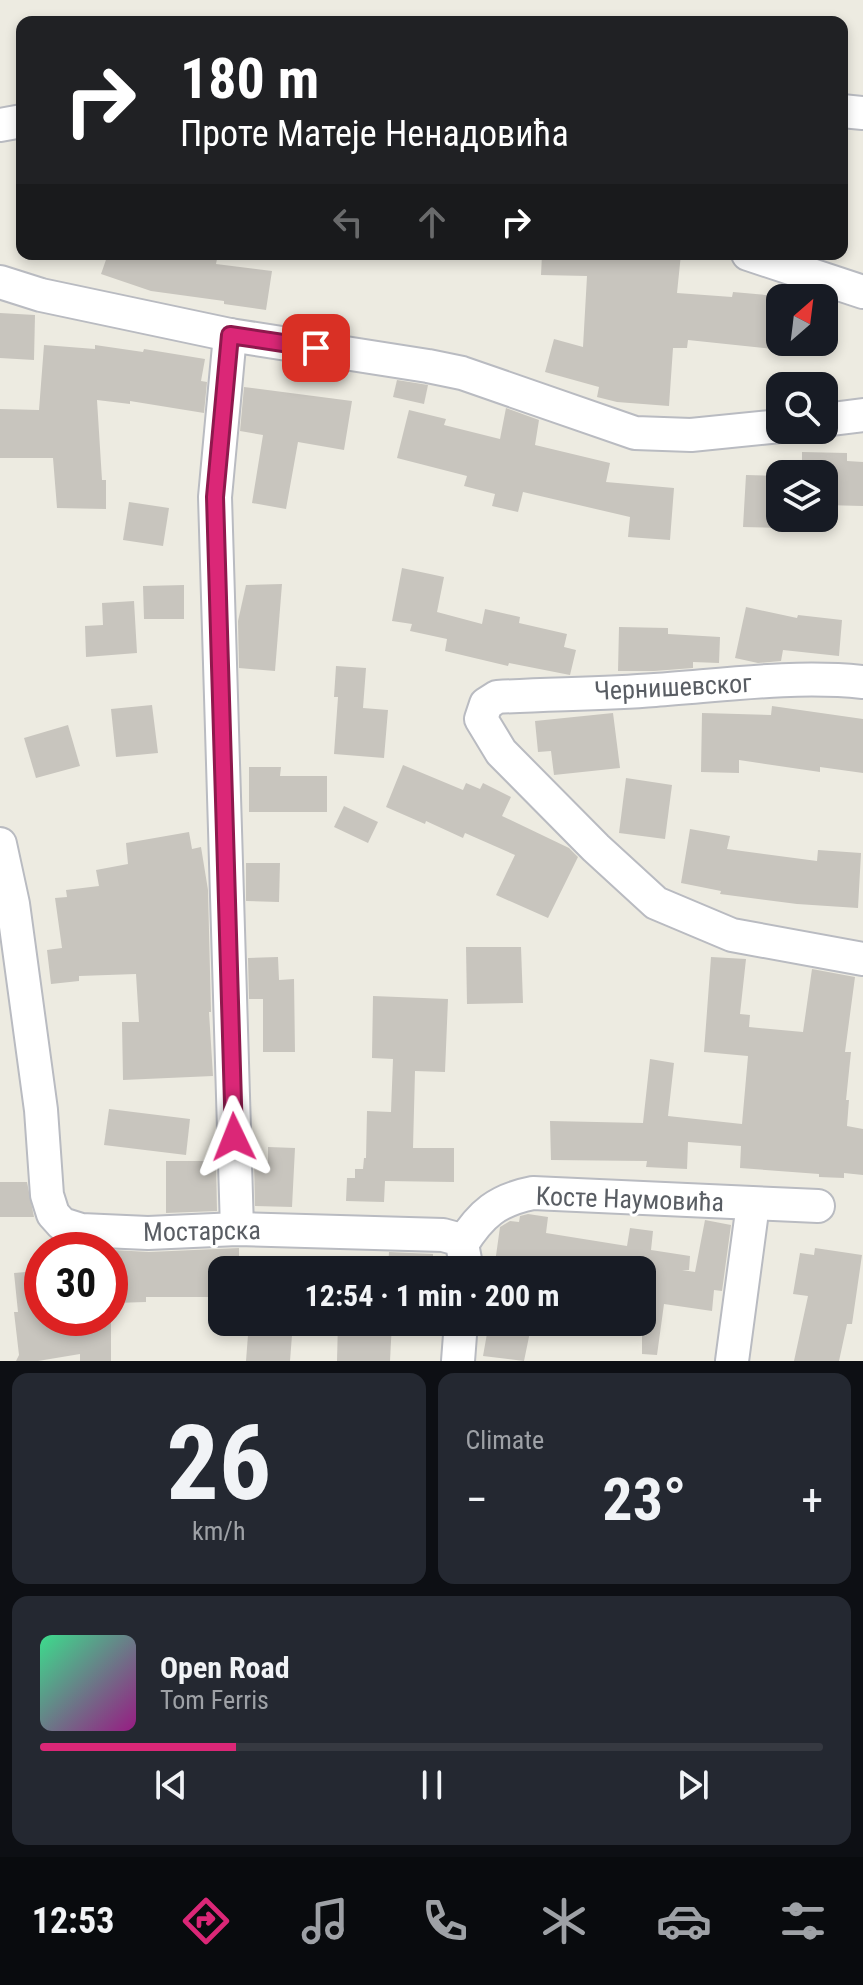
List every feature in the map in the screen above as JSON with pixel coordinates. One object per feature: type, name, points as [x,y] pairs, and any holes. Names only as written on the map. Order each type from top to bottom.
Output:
[{"type":"street","points":[[766,260],[863,292]]},
{"type":"street","points":[[0,282],[41,295],[230,335],[462,373],[635,433],[691,435],[766,427]]},
{"type":"street","points":[[230,335],[215,497],[237,1229]]},
{"type":"street","points":[[838,418],[863,415]]},
{"type":"street","name":"Чернишевског","points":[[863,682],[838,679],[738,683],[652,691],[497,697],[486,704],[481,719],[501,752],[596,848],[656,903],[732,935],[863,959]]},
{"type":"street","name":"Мостарска","points":[[0,844],[13,904],[41,1110],[47,1195],[53,1214],[62,1224],[81,1230],[148,1233],[237,1229],[443,1235],[454,1238],[463,1256]]},
{"type":"street","name":"Косте Наумовића","points":[[464,1256],[476,1222],[496,1205],[515,1196],[533,1193],[818,1206]]},
{"type":"street","points":[[732,1361],[753,1204]]},
{"type":"street","points":[[458,1361],[460,1336]]},
{"type":"building","points":[[106,260],[217,260],[216,264],[272,271],[266,310],[151,291],[101,274]]},
{"type":"building","points":[[542,260],[680,260],[677,293],[732,297],[733,292],[766,295],[766,348],[688,340],[687,348],[673,348],[669,406],[617,402],[597,397],[599,387],[545,372],[554,339],[583,347],[587,276],[541,275]]},
{"type":"building","points":[[0,313],[35,315],[34,360],[0,358]]},
{"type":"building","points":[[44,345],[95,349],[95,345],[143,352],[144,349],[205,359],[201,381],[207,382],[204,413],[130,401],[130,404],[97,400],[106,509],[57,508],[53,458],[0,458],[0,409],[39,410]]},
{"type":"building","points":[[397,380],[428,385],[424,404],[393,397]]},
{"type":"building","points":[[244,387],[352,401],[344,450],[298,442],[286,509],[252,503],[263,435],[240,431]]},
{"type":"building","points":[[506,408],[539,420],[535,445],[610,463],[606,482],[674,488],[670,540],[628,537],[630,517],[523,492],[518,512],[492,506],[495,494],[464,486],[467,476],[397,458],[409,410],[446,419],[444,425],[500,439]]},
{"type":"building","points":[[802,452],[847,453],[847,461],[863,462],[863,506],[838,505],[838,460],[802,460]]},
{"type":"building","points":[[746,475],[766,476],[766,528],[743,527]]},
{"type":"building","points":[[129,502],[169,508],[163,546],[123,540]]},
{"type":"building","points":[[402,568],[444,577],[437,612],[482,624],[485,609],[520,617],[519,623],[567,634],[564,647],[576,650],[570,675],[509,663],[508,666],[445,651],[447,639],[410,631],[412,624],[392,621]]},
{"type":"building","points":[[282,584],[275,671],[239,668],[238,621],[246,585]]},
{"type":"building","points":[[184,585],[184,619],[144,619],[143,586]]},
{"type":"building","points":[[134,601],[137,653],[86,657],[85,626],[103,625],[102,603]]},
{"type":"building","points":[[746,607],[797,618],[798,615],[842,620],[839,656],[783,650],[781,661],[758,663],[735,658]]},
{"type":"building","points":[[619,627],[668,628],[668,634],[720,637],[719,663],[693,662],[693,668],[618,671]]},
{"type":"building","points":[[336,666],[366,668],[363,708],[388,710],[384,758],[334,754],[338,697],[334,697]]},
{"type":"building","points":[[152,705],[158,753],[116,757],[111,709]]},
{"type":"building","points":[[772,706],[863,719],[863,773],[820,767],[820,772],[739,760],[739,773],[701,772],[702,713],[771,715]]},
{"type":"building","points":[[613,713],[620,768],[554,775],[551,751],[538,752],[535,721]]},
{"type":"building","points":[[68,725],[80,766],[36,778],[24,738]]},
{"type":"building","points":[[403,765],[463,790],[466,783],[480,789],[483,783],[511,797],[502,816],[569,848],[578,857],[548,918],[496,895],[515,855],[465,833],[463,838],[386,807]]},
{"type":"building","points":[[249,767],[281,767],[280,776],[327,776],[327,812],[249,812]]},
{"type":"building","points":[[626,778],[672,785],[665,839],[619,833]]},
{"type":"building","points":[[344,806],[378,822],[368,843],[334,827]]},
{"type":"building","points":[[690,829],[730,836],[727,849],[817,861],[818,850],[861,853],[858,908],[720,894],[721,891],[681,883]]},
{"type":"building","points":[[189,832],[192,849],[201,847],[208,890],[213,1076],[123,1080],[122,1022],[139,1022],[136,974],[79,976],[79,981],[51,984],[47,950],[62,948],[55,898],[67,897],[66,890],[99,886],[96,870],[128,864],[126,843]]},
{"type":"building","points":[[246,863],[280,863],[279,902],[246,901]]},
{"type":"building","points":[[466,947],[521,947],[523,1003],[467,1004]]},
{"type":"building","points":[[278,957],[279,980],[294,979],[295,1052],[263,1052],[263,999],[249,999],[248,958]]},
{"type":"building","points":[[711,957],[746,959],[740,1014],[750,1015],[749,1027],[803,1032],[812,969],[855,977],[845,1052],[851,1052],[846,1100],[849,1100],[847,1126],[863,1129],[863,1175],[844,1173],[844,1178],[819,1177],[819,1174],[740,1168],[741,1146],[688,1142],[687,1169],[646,1167],[647,1161],[551,1160],[550,1121],[643,1123],[650,1059],[674,1063],[668,1116],[742,1124],[748,1056],[704,1052]]},
{"type":"building","points":[[373,996],[448,999],[445,1072],[415,1071],[413,1148],[454,1148],[454,1182],[385,1181],[384,1202],[346,1201],[347,1178],[355,1178],[355,1169],[363,1169],[366,1158],[367,1111],[391,1112],[393,1059],[372,1058]]},
{"type":"building","points":[[109,1109],[190,1119],[186,1155],[104,1145]]},
{"type":"building","points":[[268,1147],[295,1148],[292,1207],[255,1206],[254,1162],[268,1162]]},
{"type":"building","points":[[166,1161],[216,1161],[217,1211],[166,1213]]},
{"type":"building","points":[[0,1182],[27,1182],[34,1217],[0,1217]]},
{"type":"building","points":[[520,1216],[548,1217],[546,1233],[627,1246],[630,1228],[653,1231],[651,1250],[690,1256],[689,1270],[682,1270],[695,1272],[705,1220],[731,1225],[722,1291],[714,1290],[712,1311],[664,1304],[657,1355],[642,1354],[642,1336],[656,1336],[656,1256],[496,1256],[500,1227],[510,1221],[519,1222]]},
{"type":"building","points":[[239,1248],[239,1256],[208,1256],[208,1297],[146,1297],[146,1302],[128,1303],[128,1251]]},
{"type":"building","points":[[815,1248],[862,1255],[852,1324],[847,1324],[839,1361],[794,1361],[808,1296],[793,1294],[800,1253],[814,1255]]},
{"type":"building","points":[[389,1252],[433,1254],[433,1256],[389,1256]]},
{"type":"building","points":[[24,1272],[24,1336],[111,1336],[111,1361],[80,1361],[80,1354],[16,1361],[19,1355],[14,1273]]},
{"type":"building","points":[[248,1336],[292,1336],[290,1361],[246,1361]]},
{"type":"building","points":[[338,1336],[391,1336],[390,1361],[337,1361]]},
{"type":"building","points":[[487,1336],[529,1336],[524,1361],[483,1356]]},
{"type":"route","points":[[234,1137],[215,497],[230,335],[316,348]]}]
